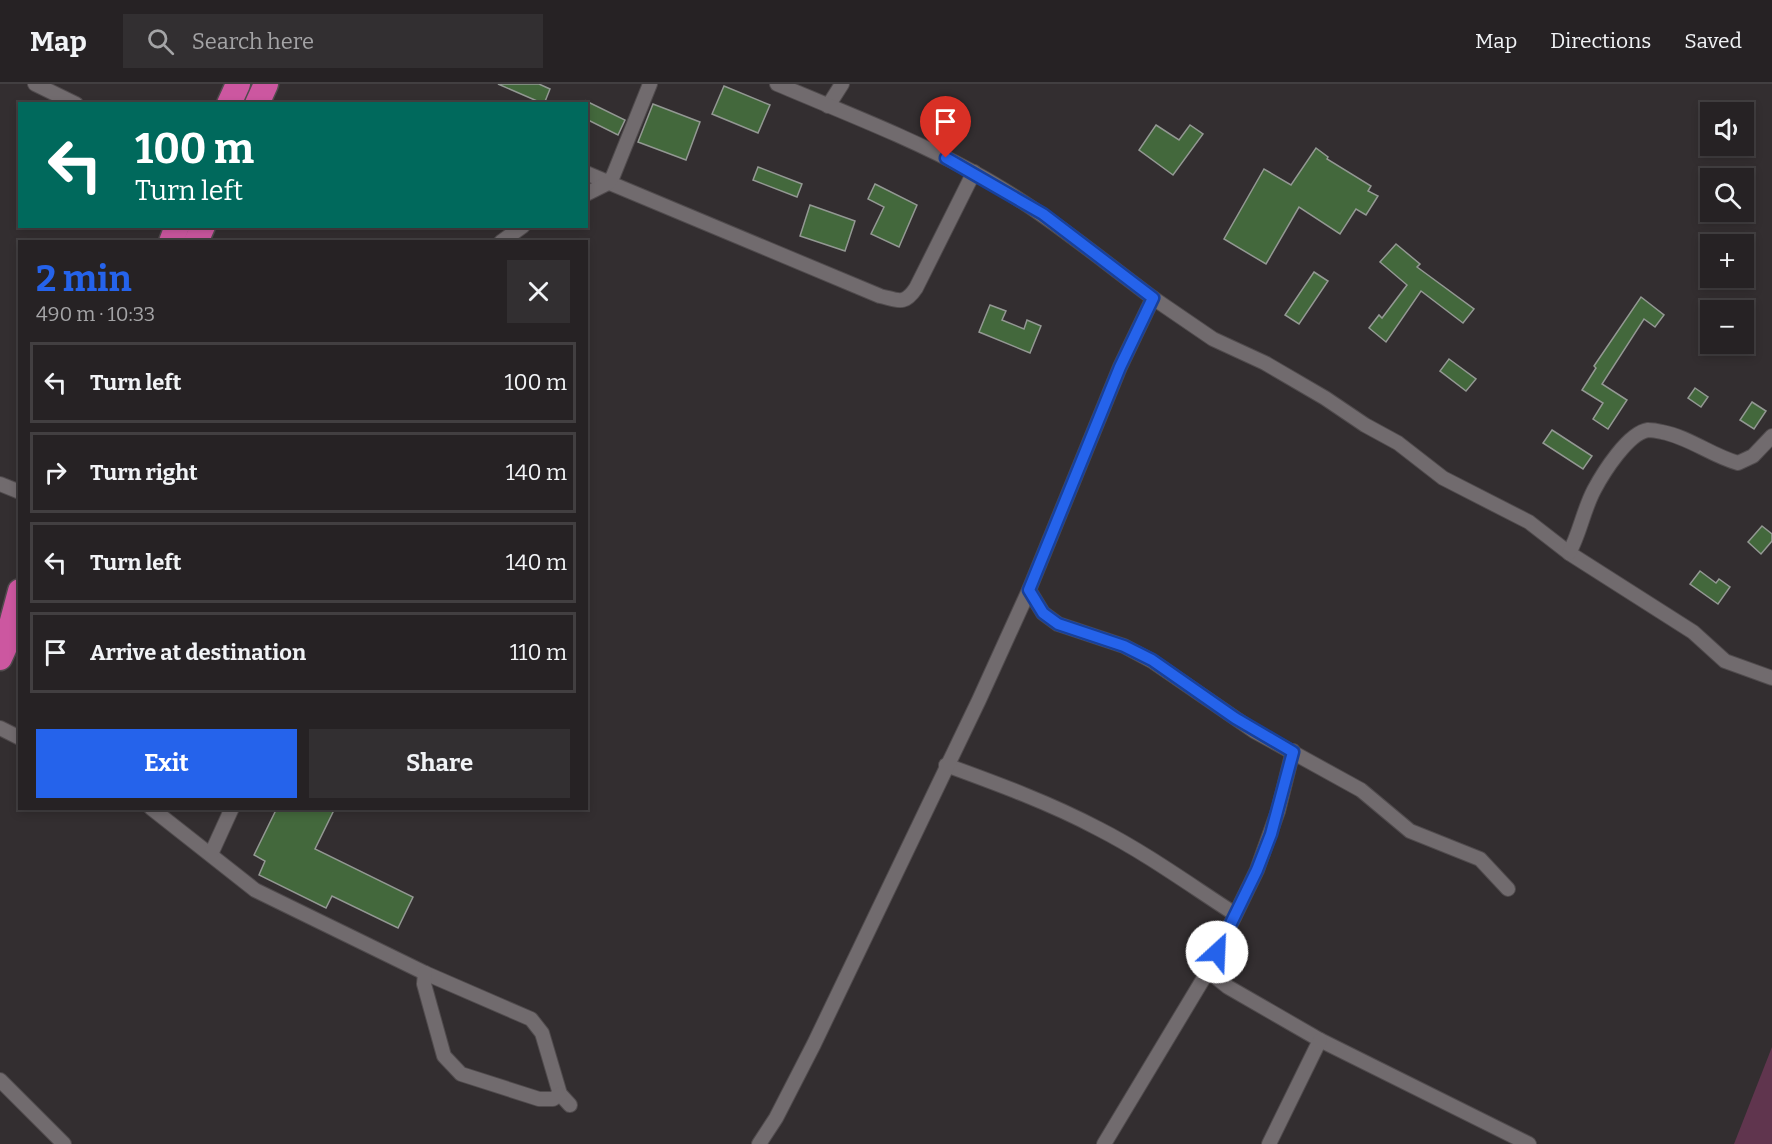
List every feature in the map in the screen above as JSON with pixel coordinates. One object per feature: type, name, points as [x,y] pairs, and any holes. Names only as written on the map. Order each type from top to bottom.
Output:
[{"type":"highway","points":[[230,102],[238,84]]},
{"type":"highway","points":[[258,102],[266,84]]},
{"type":"highway","points":[[0,658],[16,617]]},
{"type":"street","points":[[35,84],[72,102]]},
{"type":"street","points":[[588,193],[608,183],[650,84]]},
{"type":"street","points":[[777,84],[974,172],[1043,214],[1153,298],[1213,339],[1265,363],[1398,443],[1443,478],[1529,522],[1569,554],[1693,632],[1725,661],[1772,678]]},
{"type":"street","points":[[828,106],[842,84]]},
{"type":"street","points":[[588,174],[880,296],[901,301],[910,297],[916,288],[974,172]]},
{"type":"street","points":[[504,240],[520,228]]},
{"type":"street","points":[[759,1144],[776,1118],[814,1044],[946,765],[980,700],[1029,590],[1120,367],[1153,298]]},
{"type":"street","points":[[1569,554],[1579,536],[1580,525],[1594,490],[1625,445],[1636,435],[1649,430],[1665,432],[1738,463],[1752,456],[1772,436]]},
{"type":"street","points":[[0,484],[18,491]]},
{"type":"street","points":[[1029,590],[1043,613],[1058,624],[1124,646],[1152,660],[1235,718],[1361,790],[1410,831],[1479,859],[1508,889]]},
{"type":"street","points":[[0,728],[18,737]]},
{"type":"street","points":[[1104,1144],[1208,971],[1257,870],[1271,834],[1293,752]]},
{"type":"street","points":[[946,765],[1040,800],[1098,828],[1133,847],[1235,914]]},
{"type":"street","points":[[154,810],[255,890],[424,973],[531,1019],[542,1033],[560,1094],[570,1105]]},
{"type":"street","points":[[211,854],[231,810]]},
{"type":"street","points":[[1208,971],[1228,987],[1320,1040],[1528,1144]]},
{"type":"street","points":[[424,973],[424,984],[444,1056],[462,1074],[539,1099],[554,1099],[560,1094]]},
{"type":"street","points":[[1269,1144],[1320,1040]]},
{"type":"street","points":[[0,1080],[64,1144]]},
{"type":"shaded area","points":[[1772,1047],[1772,1144],[1734,1144]]},
{"type":"building","points":[[498,84],[539,84],[550,89],[545,102],[539,102]]},
{"type":"building","points":[[724,86],[770,105],[758,133],[712,114]]},
{"type":"building","points":[[586,101],[625,120],[618,135],[588,120],[588,102]]},
{"type":"building","points":[[653,104],[700,122],[686,160],[638,142]]},
{"type":"building","points":[[1156,125],[1179,140],[1190,125],[1203,134],[1173,175],[1139,150]]},
{"type":"building","points":[[1316,148],[1328,157],[1327,159],[1371,186],[1368,191],[1378,196],[1366,215],[1356,209],[1340,234],[1299,207],[1266,264],[1224,239],[1264,169],[1291,185]]},
{"type":"building","points":[[758,167],[802,184],[797,197],[753,180]]},
{"type":"building","points":[[875,184],[917,205],[899,247],[871,234],[884,207],[868,199]]},
{"type":"building","points":[[810,205],[855,221],[845,251],[800,236]]},
{"type":"building","points":[[1396,244],[1420,264],[1417,267],[1474,309],[1463,323],[1421,291],[1386,342],[1369,328],[1379,315],[1382,318],[1407,285],[1380,262]]},
{"type":"building","points":[[1314,272],[1328,281],[1299,324],[1285,315]]},
{"type":"building","points":[[1641,297],[1664,315],[1655,327],[1644,319],[1602,384],[1627,400],[1608,429],[1593,419],[1603,403],[1582,390],[1596,368],[1594,366]]},
{"type":"building","points":[[990,305],[1006,311],[1002,320],[1024,329],[1027,320],[1041,326],[1030,353],[979,332]]},
{"type":"building","points":[[1449,359],[1476,379],[1466,391],[1440,371]]},
{"type":"building","points":[[1695,388],[1708,397],[1701,407],[1688,398]]},
{"type":"building","points":[[1752,402],[1766,411],[1754,429],[1740,420]]},
{"type":"building","points":[[1552,430],[1592,456],[1583,469],[1543,443]]},
{"type":"building","points":[[1762,526],[1772,534],[1772,541],[1761,554],[1748,542]]},
{"type":"building","points":[[1700,571],[1716,583],[1719,579],[1730,587],[1718,604],[1690,584]]},
{"type":"building","points":[[276,810],[334,810],[315,849],[413,897],[398,928],[332,896],[326,908],[259,875],[265,861],[254,855]]},
{"type":"route","points":[[946,158],[974,172],[1043,214],[1153,298],[1120,367],[1029,590],[1043,613],[1058,624],[1124,646],[1152,660],[1215,706],[1293,752],[1271,834],[1257,870],[1217,952]]}]
